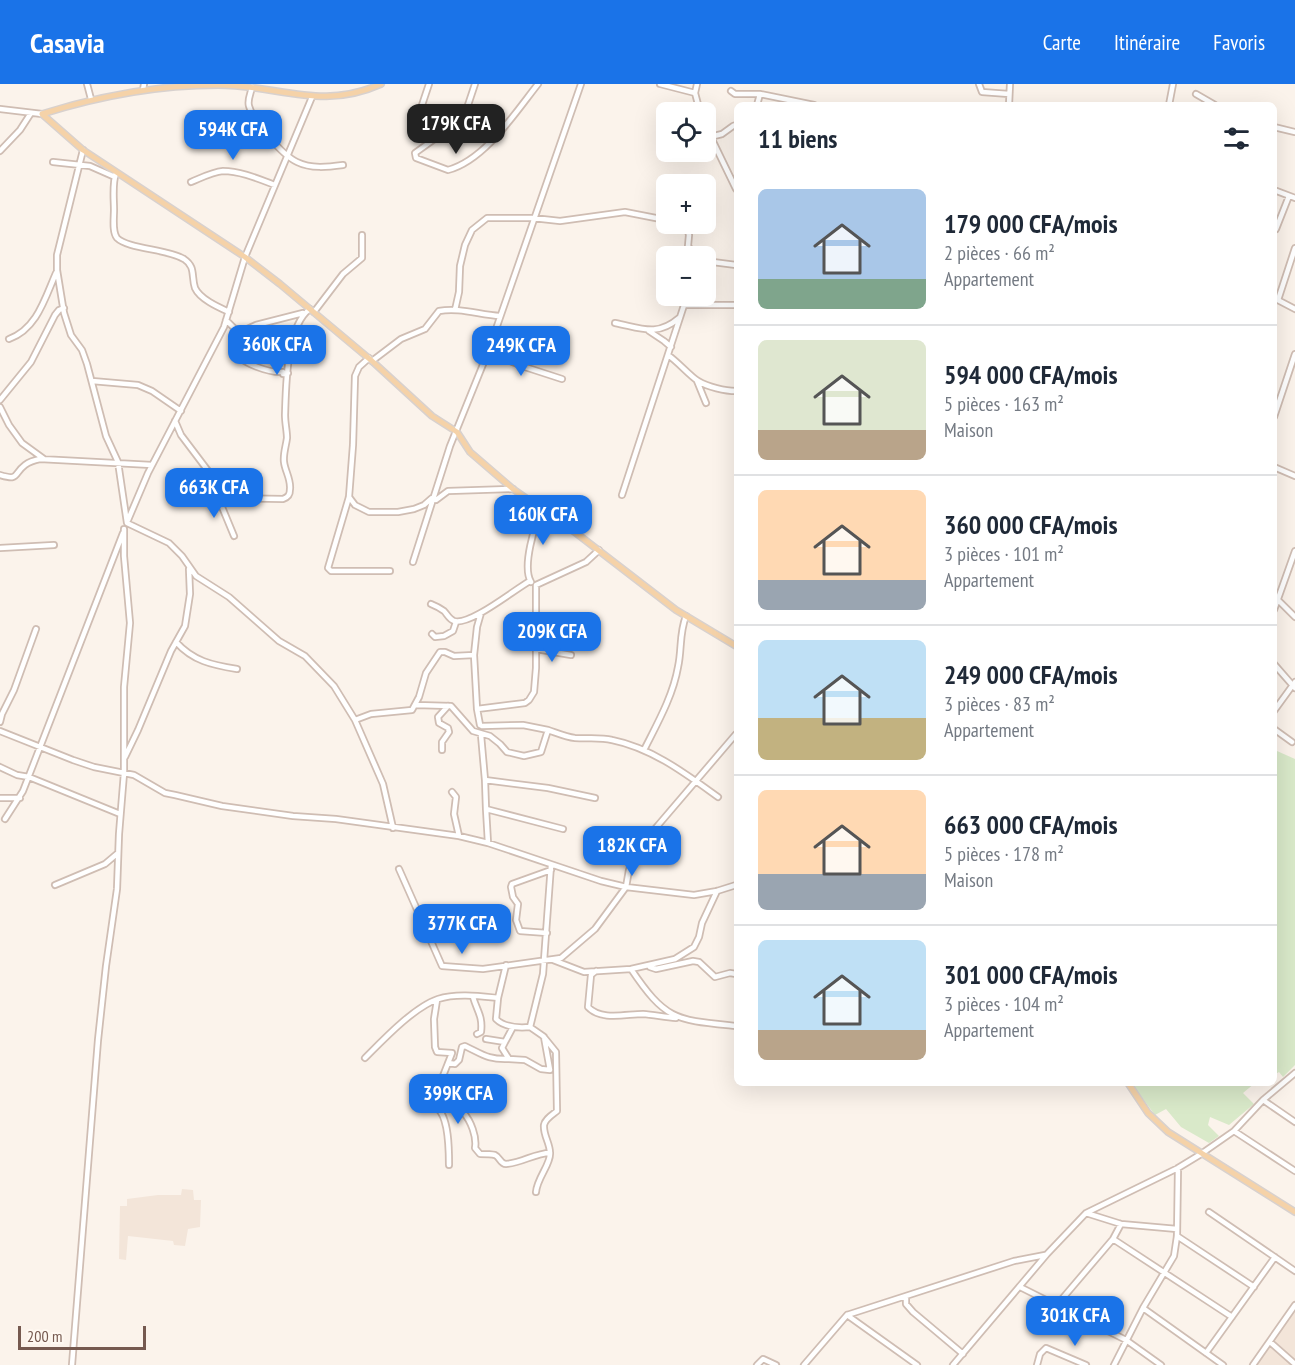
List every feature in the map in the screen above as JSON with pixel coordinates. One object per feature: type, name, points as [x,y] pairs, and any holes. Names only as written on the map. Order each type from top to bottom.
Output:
[{"type":"main road","points":[[42,114],[91,99],[143,87],[196,85],[252,87],[312,97],[350,95],[381,84]]},
{"type":"main road","points":[[42,114],[115,175],[245,257],[312,310],[432,416],[457,432],[470,452],[513,489],[686,616],[734,645]]},
{"type":"main road","points":[[1130,1086],[1159,1125],[1295,1212]]},
{"type":"street","points":[[87,84],[91,99]]},
{"type":"street","points":[[420,111],[429,84]]},
{"type":"street","points":[[475,84],[463,115],[445,134],[415,153],[416,158],[448,170],[458,167],[486,147],[538,84]]},
{"type":"street","points":[[413,562],[450,446],[488,352],[581,84]]},
{"type":"street","points":[[663,84],[695,93]]},
{"type":"street","points":[[697,84],[695,93],[697,102]]},
{"type":"street","points":[[979,84],[982,92],[1009,94]]},
{"type":"street","points":[[1009,102],[1010,84]]},
{"type":"street","points":[[1169,102],[1172,84]]},
{"type":"street","points":[[252,87],[249,106],[260,126],[288,154],[299,163],[311,166],[343,165]]},
{"type":"street","points":[[731,91],[735,94],[760,94],[799,102]]},
{"type":"street","points":[[759,102],[760,94]]},
{"type":"street","points":[[1196,94],[1210,102]]},
{"type":"street","points":[[5,819],[20,798],[29,777],[126,526],[152,465],[226,320],[245,257],[312,97]]},
{"type":"street","points":[[0,109],[42,114]]},
{"type":"street","points":[[0,149],[20,130],[31,113]]},
{"type":"street","points":[[716,136],[734,126]]},
{"type":"street","points":[[1277,129],[1295,132]]},
{"type":"street","points":[[716,149],[734,185]]},
{"type":"street","points":[[72,1365],[98,1040],[117,889],[124,773],[124,687],[130,623],[124,556],[126,526],[118,462],[106,436],[82,350],[70,335],[57,270],[57,255],[83,150]]},
{"type":"street","points":[[53,162],[95,167],[115,175],[115,232],[117,238],[183,258],[194,270],[196,290],[207,300],[229,312]]},
{"type":"street","points":[[191,182],[224,171],[275,185]]},
{"type":"street","points":[[1277,191],[1295,198]]},
{"type":"street","points":[[1277,226],[1289,196]]},
{"type":"street","points":[[455,310],[465,244],[476,225],[493,217],[560,221],[625,212],[656,218]]},
{"type":"street","points":[[226,320],[231,326],[243,331],[312,310],[343,274],[362,258],[362,235]]},
{"type":"street","points":[[1277,296],[1295,248]]},
{"type":"street","points":[[716,262],[734,265]]},
{"type":"street","points":[[9,339],[24,333],[33,322],[57,270]]},
{"type":"street","points":[[1277,300],[1295,309]]},
{"type":"street","points":[[716,305],[734,305]]},
{"type":"street","points":[[622,495],[684,306]]},
{"type":"street","points":[[0,400],[31,362],[55,315],[64,308]]},
{"type":"street","points":[[390,571],[331,571],[328,568],[349,497],[355,376],[359,367],[401,339],[425,329],[439,311],[455,310],[500,316]]},
{"type":"street","points":[[219,493],[234,498],[283,499],[288,497],[291,486],[284,461],[287,441],[285,417],[288,373],[294,332],[304,313]]},
{"type":"street","points":[[615,323],[648,330],[665,329],[681,316]]},
{"type":"street","points":[[239,330],[235,348],[238,356],[248,363],[283,372],[283,374],[288,373]]},
{"type":"street","points":[[648,330],[671,347]]},
{"type":"street","points":[[488,352],[562,379]]},
{"type":"street","points":[[1277,408],[1295,354]]},
{"type":"street","points":[[668,355],[681,364],[697,381],[706,403]]},
{"type":"street","points":[[92,381],[138,385],[152,391],[181,411]]},
{"type":"street","points":[[697,381],[734,391]]},
{"type":"street","points":[[0,407],[9,425],[22,442],[44,459]]},
{"type":"street","points":[[175,421],[181,435],[215,480],[222,507],[234,536]]},
{"type":"street","points":[[0,475],[16,477],[27,463],[44,459],[152,465]]},
{"type":"street","points":[[1277,467],[1295,476]]},
{"type":"street","points":[[432,498],[436,500],[448,491],[513,489]]},
{"type":"street","points":[[349,497],[355,505],[369,512],[398,512],[414,509],[424,506],[432,498]]},
{"type":"street","points":[[536,585],[530,581],[528,560],[537,519],[543,509]]},
{"type":"street","points":[[126,526],[169,543],[182,556],[196,576],[229,597],[279,641],[305,656],[324,674],[355,720],[382,784],[393,828]]},
{"type":"street","points":[[0,548],[54,545]]},
{"type":"street","points":[[536,585],[586,562],[599,550]]},
{"type":"street","points":[[1295,550],[1277,599],[1295,617]]},
{"type":"street","points":[[124,757],[185,626],[190,584],[189,567]]},
{"type":"street","points":[[456,622],[481,613],[530,581]]},
{"type":"street","points":[[477,708],[525,703],[534,692],[536,585]]},
{"type":"street","points":[[431,604],[442,608],[448,617],[456,622]]},
{"type":"street","points":[[481,613],[474,655],[480,725],[523,725],[573,737],[611,740],[644,750],[718,797]]},
{"type":"street","points":[[644,750],[675,680],[680,633],[686,616]]},
{"type":"street","points":[[432,634],[435,637],[444,636],[453,631],[456,622]]},
{"type":"street","points":[[0,723],[36,629]]},
{"type":"street","points":[[176,642],[184,651],[199,660],[211,665],[237,669]]},
{"type":"street","points":[[536,649],[571,656]]},
{"type":"street","points":[[431,657],[443,652],[454,656],[474,655]]},
{"type":"street","points":[[355,720],[371,714],[412,710],[416,705],[426,673],[438,655]]},
{"type":"street","points":[[1277,667],[1294,686],[1277,706]]},
{"type":"street","points":[[416,705],[455,708],[467,726],[481,735],[490,736],[507,752],[524,756],[542,752],[548,730]]},
{"type":"street","points":[[442,750],[442,742],[449,732],[448,728],[439,723],[438,717],[448,706]]},
{"type":"street","points":[[0,731],[94,767],[141,778],[165,793],[222,806],[459,836],[489,843],[551,868],[626,887],[694,895],[734,886]]},
{"type":"street","points":[[1277,731],[1292,742]]},
{"type":"street","points":[[481,735],[489,843]]},
{"type":"street","points":[[399,869],[442,966],[483,969],[561,958],[588,936],[604,919],[626,887],[629,870],[636,854],[648,837],[734,736]]},
{"type":"street","points":[[0,767],[120,814]]},
{"type":"street","points":[[485,780],[548,788],[595,798]]},
{"type":"street","points":[[452,792],[456,797],[454,814],[459,836]]},
{"type":"street","points":[[0,798],[20,798]]},
{"type":"street","points":[[486,809],[563,829]]},
{"type":"street","points":[[55,885],[105,864],[118,853]]},
{"type":"street","points":[[530,1027],[545,961],[551,868]]},
{"type":"street","points":[[547,933],[520,931],[516,920],[518,904],[513,897],[511,887],[512,884],[551,868]]},
{"type":"street","points":[[553,960],[584,972],[631,969],[675,959],[694,947],[717,891]]},
{"type":"street","points":[[647,966],[656,969],[693,961],[699,962],[715,977],[734,974]]},
{"type":"street","points":[[506,965],[498,998],[496,1019],[504,1026],[530,1027],[543,1036],[556,1052],[557,1112],[546,1121],[544,1126],[550,1153],[544,1171],[538,1178],[536,1192]]},
{"type":"street","points":[[631,969],[664,1010],[676,1018]]},
{"type":"street","points":[[597,970],[591,975],[588,1008],[593,1013],[644,1014],[734,1026]]},
{"type":"street","points":[[364,1058],[391,1031],[423,1007],[437,1000],[456,996],[498,998]]},
{"type":"street","points":[[473,997],[481,1013],[482,1032],[477,1034]]},
{"type":"street","points":[[437,1000],[434,1040],[436,1052],[452,1053],[441,1081],[442,1103],[437,1108],[442,1113],[447,1132],[449,1165]]},
{"type":"street","points":[[509,1059],[502,1048],[513,1027]]},
{"type":"street","points":[[543,1036],[549,1070]]},
{"type":"street","points":[[486,1039],[505,1042]]},
{"type":"street","points":[[448,1063],[455,1064],[459,1060],[462,1047],[465,1046],[481,1056],[498,1060],[525,1060],[541,1069],[549,1070],[556,1076]]},
{"type":"street","points":[[953,1365],[1047,1254],[1086,1213],[1178,1168],[1201,1154],[1234,1131],[1263,1100],[1295,1073]]},
{"type":"street","points":[[1263,1100],[1295,1122]]},
{"type":"street","points":[[442,1103],[463,1106],[463,1112],[472,1128],[476,1142],[475,1148],[480,1154],[494,1155],[506,1164],[550,1153]]},
{"type":"street","points":[[1234,1131],[1295,1171]]},
{"type":"street","points":[[1114,1365],[1143,1308],[1174,1256],[1177,1236],[1178,1168]]},
{"type":"street","points":[[1209,1212],[1295,1271]]},
{"type":"street","points":[[1086,1213],[1121,1224],[1177,1229]]},
{"type":"street","points":[[1056,1306],[1113,1239],[1121,1224]]},
{"type":"street","points":[[1177,1236],[1254,1287]]},
{"type":"street","points":[[1113,1239],[1232,1317]]},
{"type":"street","points":[[804,1365],[847,1316],[1014,1261],[1047,1254]]},
{"type":"street","points":[[1206,1353],[1275,1257]]},
{"type":"street","points":[[1020,1287],[1126,1340],[1161,1365]]},
{"type":"street","points":[[906,1298],[906,1304],[913,1312],[963,1354]]},
{"type":"street","points":[[1253,1365],[1295,1305]]},
{"type":"street","points":[[1143,1308],[1223,1365]]},
{"type":"street","points":[[1288,1314],[1295,1319]]},
{"type":"street","points":[[847,1316],[917,1365]]},
{"type":"street","points":[[1270,1342],[1295,1364]]},
{"type":"street","points":[[1037,1365],[1040,1354],[1046,1348],[1086,1365]]},
{"type":"street","points":[[757,1365],[763,1359],[776,1365]]},
{"type":"shaded area","points":[[182,1189],[193,1190],[194,1200],[201,1200],[200,1227],[188,1229],[185,1246],[174,1245],[173,1241],[128,1236],[126,1260],[119,1259],[120,1206],[127,1206],[127,1199],[181,1195]]},
{"type":"shaded area","points":[[1295,1311],[1295,1365],[1257,1365]]},
{"type":"green space","points":[[1277,751],[1295,759],[1295,1065],[1283,1077],[1279,1072],[1277,1073]]},
{"type":"green space","points":[[1133,1086],[1251,1086],[1243,1093],[1254,1104],[1229,1125],[1210,1117],[1208,1125],[1219,1136],[1209,1143],[1181,1127],[1166,1109],[1155,1115]]}]
